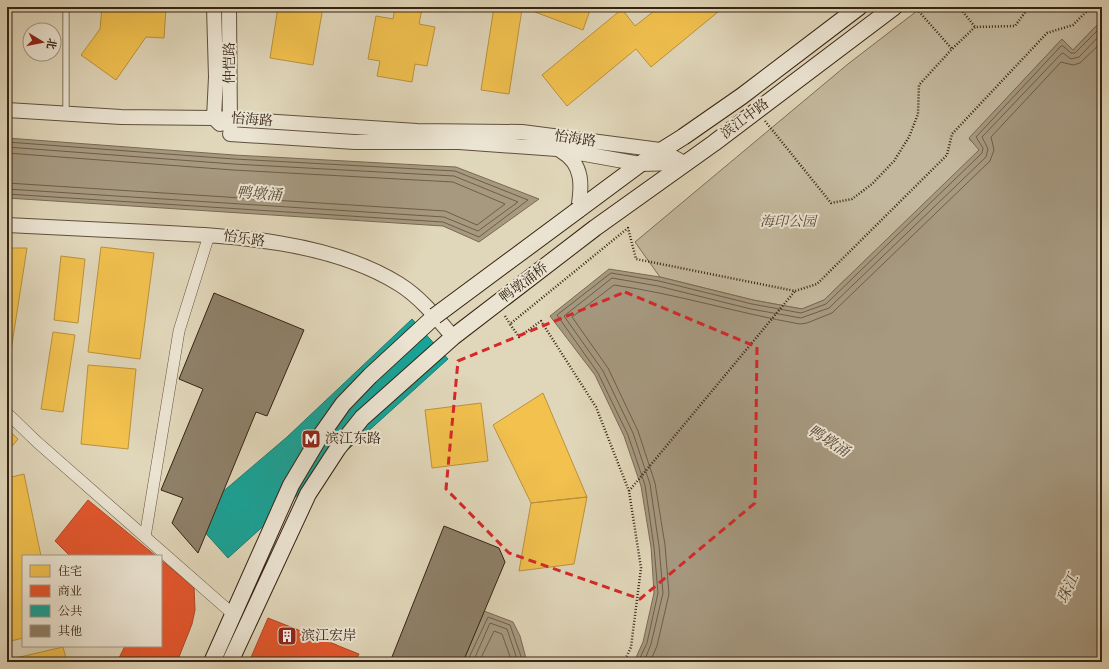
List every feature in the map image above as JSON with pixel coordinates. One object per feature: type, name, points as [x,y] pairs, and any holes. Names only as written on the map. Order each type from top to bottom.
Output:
[{"type":"main road","name":"滨江中路","points":[[578,210],[660,150],[683,137],[742,96],[859,7]]},
{"type":"main road","name":"滨江中路","points":[[595,228],[714,143],[894,7]]},
{"type":"main road","name":"鸭墩涌桥","points":[[435,316],[578,210]]},
{"type":"main road","name":"鸭墩涌桥","points":[[453,337],[595,228]]},
{"type":"main road","points":[[212,662],[291,485],[319,438],[343,404],[359,387],[435,316]]},
{"type":"main road","points":[[230,662],[308,494],[338,448],[362,418],[453,337]]},
{"type":"street","name":"仲恺路","points":[[214,7],[216,77],[214,118]]},
{"type":"street","name":"仲恺路","points":[[229,7],[230,134]]},
{"type":"street","name":"怡海路","points":[[7,110],[121,117],[214,118],[417,132],[522,132],[660,150],[684,163]]},
{"type":"street","points":[[214,118],[230,134]]},
{"type":"street","name":"怡海路","points":[[230,134],[355,142],[459,142],[557,149],[640,164],[684,163]]},
{"type":"street","points":[[557,149],[566,154],[575,163],[581,176],[582,191],[578,210]]},
{"type":"street","name":"怡乐路","points":[[7,225],[209,235],[317,250],[362,264],[399,284],[419,299],[453,337]]},
{"type":"street","points":[[145,537],[179,331],[209,235]]},
{"type":"street","points":[[7,412],[234,615]]},
{"type":"lane","points":[[66,7],[66,114]]},
{"type":"path","points":[[915,7],[952,49]]},
{"type":"path","points":[[959,7],[975,27]]},
{"type":"path","points":[[765,121],[831,203],[852,199],[872,184],[894,161],[908,137],[918,114],[919,85],[952,49],[975,27],[1015,26],[1029,7]]},
{"type":"path","points":[[624,662],[631,647],[641,568],[629,490],[596,407],[541,321],[519,337],[510,324],[628,228],[636,259],[796,291],[818,284],[947,155],[952,134],[1047,33],[1073,25],[1091,7]]},
{"type":"path","points":[[629,490],[796,291]]},
{"type":"highlighted area","points":[[625,292],[757,347],[755,503],[640,599],[509,553],[446,489],[458,361]]},
{"type":"green space","name":"海印公园","points":[[922,7],[1102,7],[1102,20],[1073,50],[1062,39],[969,139],[980,150],[824,300],[802,309],[753,300],[660,277],[635,242],[848,64]]},
{"type":"water","points":[[1102,20],[1102,662],[634,662],[643,642],[654,593],[651,547],[641,486],[624,436],[595,375],[550,316],[609,269],[660,277],[753,300],[802,309],[824,300],[979,150],[969,138],[1062,39],[1073,50]]},
{"type":"water","name":"鸭墩涌","points":[[7,138],[234,155],[456,167],[539,199],[479,242],[443,226],[7,198]]},
{"type":"water","points":[[484,611],[513,622],[520,636],[527,662],[463,662]]},
{"type":"building: 住宅","points":[[102,7],[166,7],[164,38],[146,37],[116,80],[81,55],[100,29]]},
{"type":"building: 住宅","points":[[278,7],[323,7],[313,65],[270,58]]},
{"type":"building: 住宅","points":[[395,7],[422,9],[419,24],[435,27],[427,66],[415,64],[412,82],[377,76],[380,61],[368,59],[376,16],[393,19]]},
{"type":"building: 住宅","points":[[494,7],[522,9],[509,94],[481,90]]},
{"type":"building: 住宅","points":[[527,7],[591,7],[583,30],[527,9]]},
{"type":"building: 住宅","points":[[659,7],[724,7],[651,67],[636,49],[567,106],[542,75],[622,9],[635,26]]},
{"type":"building: 住宅","points":[[101,247],[154,253],[140,359],[88,352]]},
{"type":"building: 住宅","points":[[7,248],[27,248],[10,357],[7,356]]},
{"type":"building: 住宅","points":[[61,256],[85,259],[78,323],[54,320]]},
{"type":"building: 住宅","points":[[53,332],[75,335],[63,412],[41,409]]},
{"type":"building: 住宅","points":[[88,365],[136,369],[128,449],[81,444]]},
{"type":"building: 住宅","points":[[543,393],[587,497],[531,503],[493,425]]},
{"type":"building: 住宅","points":[[481,403],[488,461],[432,468],[425,410]]},
{"type":"building: 住宅","points":[[7,429],[18,439],[8,451],[7,450]]},
{"type":"building: 住宅","points":[[24,474],[41,555],[22,555],[22,638],[7,642],[7,478]]},
{"type":"building: 住宅","points":[[587,497],[574,564],[519,571],[531,503]]},
{"type":"building: 住宅","points":[[89,503],[151,555],[72,555],[59,541]]},
{"type":"building: 住宅","points":[[162,564],[191,589],[192,609],[190,623],[174,662],[120,662],[128,647],[162,647]]},
{"type":"building: 住宅","points":[[302,631],[337,645],[330,662],[271,662],[279,641],[295,648]]},
{"type":"building: 住宅","points":[[63,647],[67,662],[7,662],[7,660]]},
{"type":"building: 商业","points":[[88,500],[155,555],[69,555],[55,541]]},
{"type":"building: 商业","points":[[162,561],[194,587],[195,610],[192,624],[177,662],[117,662],[124,647],[162,647]]},
{"type":"building: 商业","name":"滨江宏岸","points":[[268,618],[359,654],[355,662],[249,662]]},
{"type":"building: 公共","points":[[412,319],[448,359],[228,558],[192,518],[287,437]]},
{"type":"building: 其他","points":[[214,293],[304,330],[267,416],[256,412],[198,553],[172,523],[183,498],[161,490],[203,389],[179,379]]},
{"type":"building: 其他","points":[[444,526],[499,548],[505,562],[463,662],[390,662]]},
{"type":"place","name":"滨江东路","points":[[311,439]]},
{"type":"place","name":"滨江宏岸","points":[[287,636]]},
{"type":"water label","name":"珠江","points":[[1069,589]]}]
